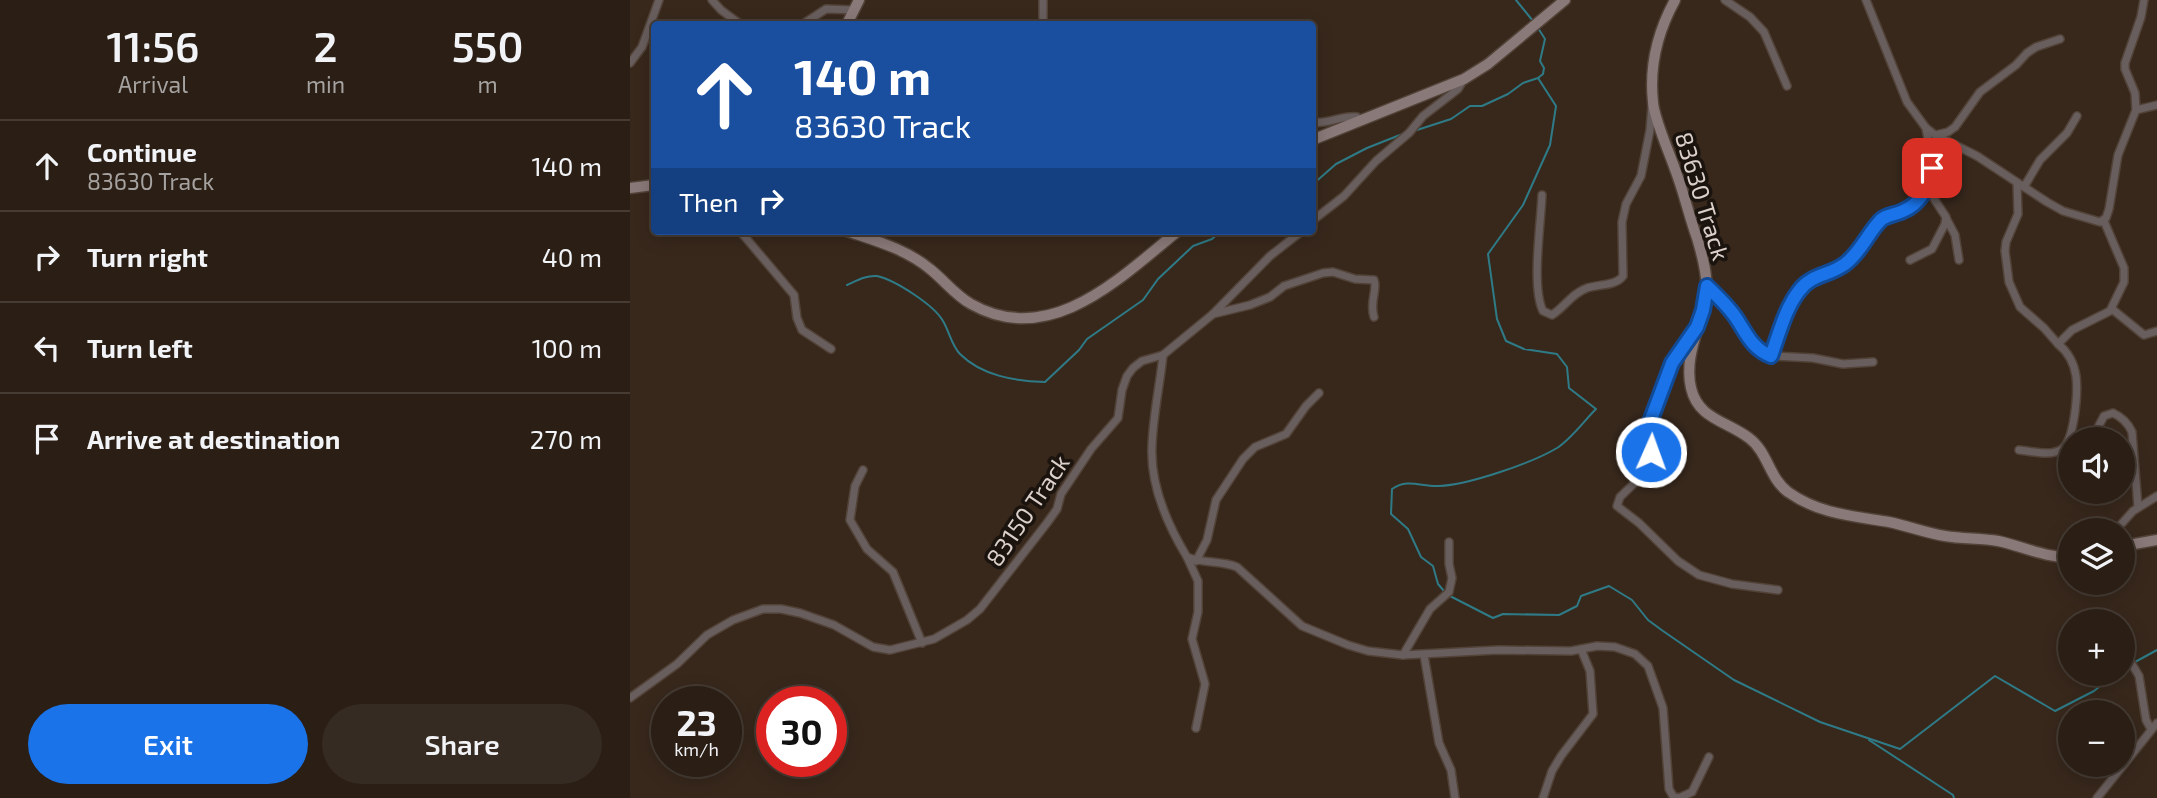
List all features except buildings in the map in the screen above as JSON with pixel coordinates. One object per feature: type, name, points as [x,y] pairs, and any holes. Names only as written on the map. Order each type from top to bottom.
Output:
[{"type":"street","points":[[651,21],[659,0]]},
{"type":"street","points":[[712,0],[736,21]]},
{"type":"street","points":[[1043,0],[1043,21]]},
{"type":"street","points":[[1316,138],[1464,79],[1488,64],[1565,0]]},
{"type":"street","name":"83630 Track","points":[[1675,0],[1653,57],[1653,103],[1698,240],[1707,286],[1689,377],[1695,401],[1711,417],[1742,433],[1758,445],[1778,483],[1788,492],[1828,512],[1946,536],[1998,541],[2058,557]]},
{"type":"street","points":[[1725,0],[1764,32],[1787,86]]},
{"type":"street","points":[[1866,0],[1907,102],[1926,128],[1977,156],[2063,211],[2104,221]]},
{"type":"street","points":[[2058,344],[2072,330],[2112,309],[2125,274],[2104,221],[2109,209],[2118,155],[2136,110],[2136,93],[2124,63],[2144,3]]},
{"type":"street","points":[[808,21],[826,9],[857,5]]},
{"type":"street","points":[[849,21],[857,5]]},
{"type":"street","points":[[630,63],[642,47],[651,22]]},
{"type":"street","points":[[1935,135],[1955,127],[1980,92],[2036,47],[2060,39]]},
{"type":"street","points":[[1316,218],[1344,196],[1423,116],[1458,89],[1464,79]]},
{"type":"street","points":[[1542,195],[1538,293],[1543,311],[1552,315],[1579,291],[1617,282],[1623,276],[1622,222],[1626,204],[1641,176],[1653,103]]},
{"type":"street","points":[[2136,110],[2156,105]]},
{"type":"street","points":[[1316,122],[1348,116],[1357,117],[1360,121]]},
{"type":"street","points":[[2019,450],[2058,451],[2064,446],[2070,436],[2073,421],[2077,379],[2070,356],[2020,307],[2009,282],[2005,259],[2006,242],[2018,214],[2021,185],[2040,160],[2067,133],[2077,116]]},
{"type":"street","points":[[1771,356],[1786,313],[1806,282],[1816,275],[1835,271],[1845,264],[1856,255],[1881,218],[1914,205],[1927,188],[1931,181],[1932,154],[1926,128]]},
{"type":"street","points":[[630,188],[651,185]]},
{"type":"street","points":[[1927,188],[1955,235],[1959,260]]},
{"type":"street","points":[[1910,260],[1927,253],[1936,245],[1946,217]]},
{"type":"street","points":[[743,235],[794,295],[797,318],[802,330],[831,349]]},
{"type":"street","points":[[860,235],[888,244],[916,258],[957,294],[978,308],[1001,317],[1028,319],[1054,315],[1088,299],[1124,275],[1173,235]]},
{"type":"street","name":"83150 Track","points":[[630,698],[677,664],[707,635],[733,620],[762,609],[792,611],[827,622],[882,650],[902,649],[922,643],[951,629],[980,609],[1057,509],[1060,494],[1091,449],[1114,424],[1121,408],[1122,390],[1127,376],[1142,361],[1163,355],[1213,314],[1270,256],[1297,235]]},
{"type":"street","points":[[1213,314],[1250,305],[1270,297],[1284,286],[1332,272],[1356,279],[1374,280],[1376,286],[1371,305],[1374,317]]},
{"type":"street","points":[[1707,286],[1731,310],[1751,342],[1763,353],[1843,364],[1873,362]]},
{"type":"street","points":[[2112,309],[2144,335],[2156,329]]},
{"type":"street","points":[[1697,327],[1672,363],[1650,422],[1649,464],[1645,472],[1620,497],[1617,506],[1639,523],[1678,561],[1699,575],[1732,584],[1778,590]]},
{"type":"street","points":[[1163,355],[1153,434],[1153,469],[1162,509],[1198,581],[1198,612],[1192,639],[1205,684],[1196,728]]},
{"type":"street","points":[[1196,561],[1207,540],[1216,500],[1243,459],[1255,447],[1286,434],[1319,393]]},
{"type":"street","points":[[2098,427],[2104,416],[2113,413],[2123,418],[2130,427]]},
{"type":"street","points":[[2135,466],[2138,507]]},
{"type":"street","points":[[863,470],[855,486],[850,520],[867,549],[893,572],[922,643]]},
{"type":"street","points":[[2127,518],[2138,507],[2157,496]]},
{"type":"street","points":[[2135,544],[2157,540]]},
{"type":"street","points":[[1403,655],[1430,609],[1447,595],[1452,578],[1449,542]]},
{"type":"street","points":[[1187,557],[1196,561],[1237,567],[1293,619],[1312,631],[1348,645],[1390,655],[1581,649],[1597,646],[1635,654],[1646,662],[1663,708],[1669,789],[1673,796],[1679,798],[1692,792],[1709,757]]},
{"type":"street","points":[[1543,798],[1552,771],[1592,714],[1590,671],[1581,649]]},
{"type":"street","points":[[1424,655],[1439,743],[1451,770],[1455,798]]},
{"type":"street","points":[[2096,798],[2127,763],[2154,726],[2146,720],[2139,676],[2135,669]]},
{"type":"waterway","points":[[1516,0],[1533,21]]},
{"type":"waterway","points":[[1417,130],[1451,119],[1470,106],[1482,106],[1543,74],[1544,68],[1540,61],[1545,39],[1538,28]]},
{"type":"waterway","points":[[1444,591],[1438,584],[1433,566],[1421,557],[1408,529],[1391,514],[1392,489],[1409,483],[1451,485],[1516,466],[1557,448],[1596,409],[1569,388],[1567,367],[1557,354],[1524,349],[1506,341],[1497,319],[1488,254],[1523,205],[1550,145],[1556,106],[1538,78]]},
{"type":"waterway","points":[[1316,182],[1336,164],[1405,133]]},
{"type":"waterway","points":[[847,285],[873,276],[894,282],[923,301],[938,315],[957,351],[978,368],[1000,376],[1045,382],[1087,339],[1143,300],[1158,279],[1193,246],[1216,235]]},
{"type":"waterway","points":[[1448,595],[1493,618],[1503,614],[1559,615],[1577,606],[1581,596],[1609,586],[1632,600],[1648,620],[1734,680],[1820,722],[1900,749],[1995,676],[2055,711],[2100,686]]},
{"type":"waterway","points":[[2135,662],[2157,650]]},
{"type":"waterway","points":[[1869,740],[1954,798]]},
{"type":"route","points":[[1651,452],[1650,422],[1672,363],[1697,327],[1707,286],[1726,304],[1751,342],[1763,353],[1771,356],[1786,313],[1798,291],[1816,275],[1835,271],[1856,255],[1881,218],[1914,205],[1931,181],[1932,168]]}]
